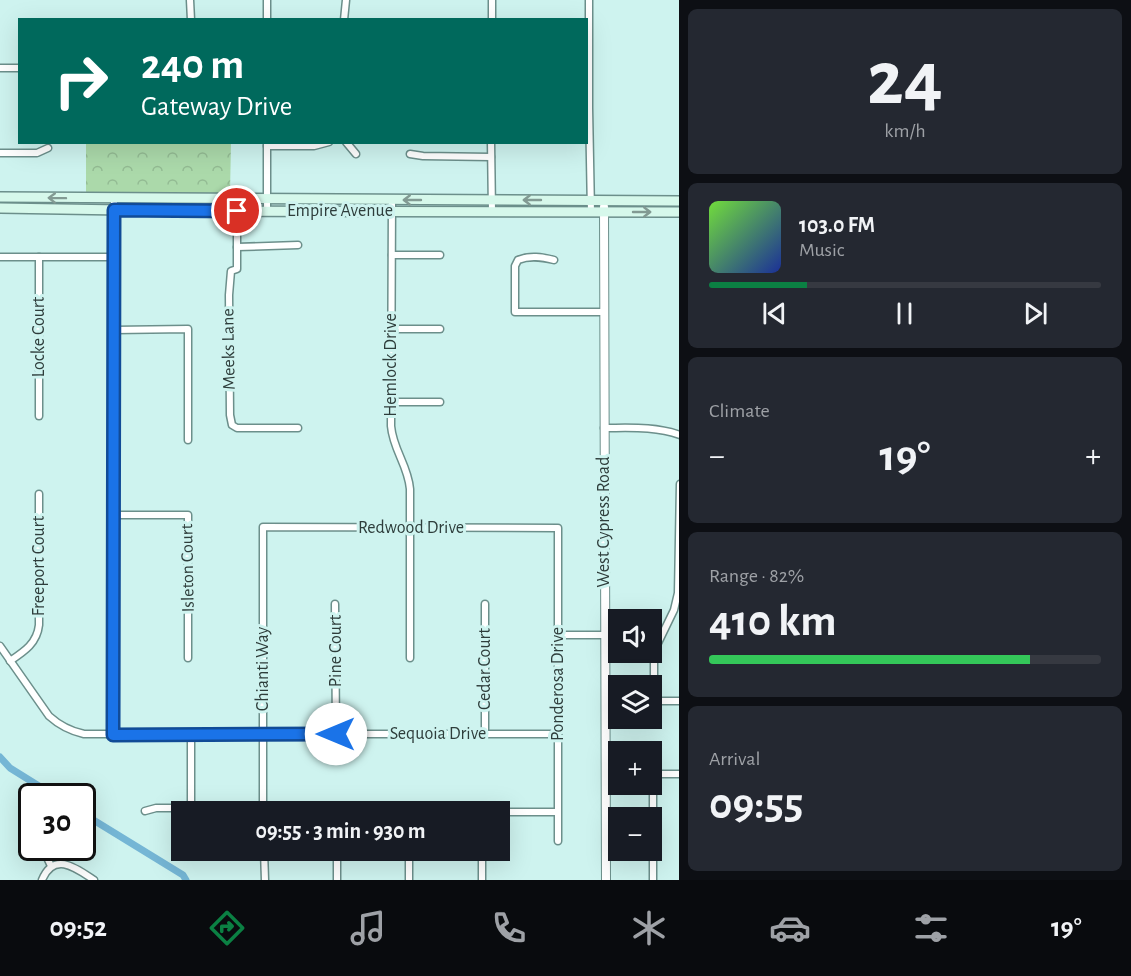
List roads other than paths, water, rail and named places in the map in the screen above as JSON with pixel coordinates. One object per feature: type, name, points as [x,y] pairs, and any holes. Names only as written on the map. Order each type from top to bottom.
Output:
[{"type":"main road","name":"Empire Avenue","points":[[0,197],[679,201]]},
{"type":"main road","name":"Empire Avenue","points":[[0,208],[679,212]]},
{"type":"street","points":[[190,0],[191,18]]},
{"type":"street","points":[[267,0],[267,18]]},
{"type":"street","points":[[344,18],[346,0]]},
{"type":"street","points":[[492,0],[492,18]]},
{"type":"street","points":[[589,0],[591,212]]},
{"type":"street","points":[[0,68],[18,68]]},
{"type":"street","points":[[267,211],[267,144],[314,146],[322,144]]},
{"type":"street","points":[[348,144],[356,154]]},
{"type":"street","points":[[491,144],[492,212]]},
{"type":"street","points":[[0,153],[37,153],[48,147]]},
{"type":"street","points":[[410,154],[492,157]]},
{"type":"street","points":[[113,735],[114,199]]},
{"type":"street","name":"Hemlock Drive","points":[[392,200],[391,426],[394,443],[410,478],[410,658]]},
{"type":"street","name":"West Cypress Road","points":[[604,200],[606,880]]},
{"type":"street","name":"Meeks Lane","points":[[237,211],[237,269],[231,270],[229,295],[232,425],[237,428],[298,428]]},
{"type":"street","points":[[237,247],[298,245]]},
{"type":"street","points":[[392,255],[440,255]]},
{"type":"street","name":"Locke Court","points":[[39,257],[39,416]]},
{"type":"street","points":[[0,258],[114,257]]},
{"type":"street","points":[[554,260],[544,257],[526,257],[518,260],[515,312],[604,312]]},
{"type":"street","points":[[114,330],[188,329],[188,440]]},
{"type":"street","points":[[392,329],[440,329]]},
{"type":"street","points":[[391,402],[440,402]]},
{"type":"street","points":[[604,428],[654,429],[679,435]]},
{"type":"street","name":"Freeport Court","points":[[10,661],[29,648],[38,633],[39,494]]},
{"type":"street","name":"Isleton Court","points":[[114,514],[188,515],[188,658]]},
{"type":"street","name":"Redwood Drive","points":[[263,527],[558,528]]},
{"type":"street","name":"Chianti Way","points":[[263,527],[263,801]]},
{"type":"street","name":"Ponderosa Drive","points":[[558,528],[558,841]]},
{"type":"street","points":[[679,549],[678,593],[674,609],[654,656],[654,701],[679,701]]},
{"type":"street","name":"Pine Court","points":[[335,604],[336,734]]},
{"type":"street","name":"Cedar Court","points":[[485,604],[485,734]]},
{"type":"street","points":[[558,635],[605,635]]},
{"type":"street","name":"Sequoia Drive","points":[[0,646],[44,711],[55,722],[76,732],[92,735],[558,735]]},
{"type":"street","points":[[190,801],[191,735]]},
{"type":"street","points":[[662,774],[679,774]]},
{"type":"street","points":[[652,795],[652,880]]},
{"type":"street","points":[[145,811],[156,808],[171,809]]},
{"type":"street","points":[[510,812],[557,812]]},
{"type":"street","points":[[49,861],[51,866]]},
{"type":"street","points":[[264,861],[265,880]]},
{"type":"street","points":[[337,861],[337,880]]},
{"type":"street","points":[[409,861],[409,880]]},
{"type":"street","points":[[482,861],[482,880]]},
{"type":"street","points":[[42,880],[45,872],[51,866],[58,864],[67,865],[94,880]]},
{"type":"waterway","points":[[0,757],[10,768],[34,783]]},
{"type":"waterway","points":[[96,822],[183,875],[186,880]]}]
